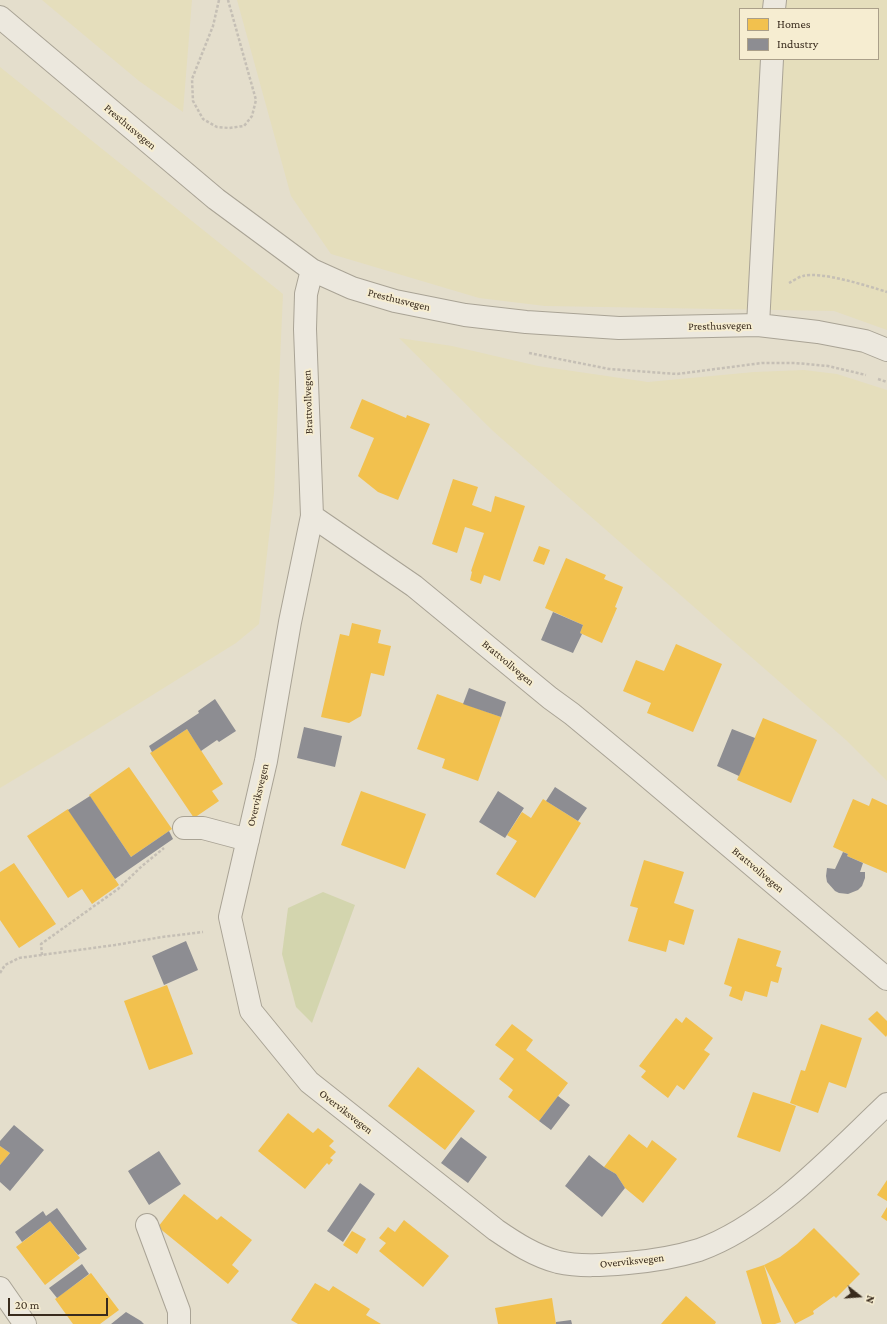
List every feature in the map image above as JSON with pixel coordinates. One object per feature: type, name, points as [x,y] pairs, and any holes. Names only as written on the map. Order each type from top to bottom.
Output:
[{"type":"street","name":"Presthusvegen","points":[[0,17],[216,199],[312,270],[352,288],[396,301],[465,315],[526,322],[619,328],[759,318],[865,341],[887,350]]},
{"type":"street","points":[[759,318],[772,60]]},
{"type":"street","name":"Brattvollvegen","points":[[312,270],[306,294],[305,322],[312,516],[414,586],[636,767],[887,979]]},
{"type":"street","name":"Overviksvegen","points":[[312,516],[290,622],[266,761],[230,917],[251,1011],[309,1082],[496,1230],[538,1255],[559,1262],[595,1265],[666,1259],[699,1249],[730,1236],[759,1218],[798,1188],[887,1104]]},
{"type":"street","points":[[184,828],[203,828],[248,840]]},
{"type":"street","points":[[147,1225],[179,1311],[179,1324]]},
{"type":"street","points":[[0,1288],[25,1324]]},
{"type":"path","points":[[219,0],[213,26],[192,79],[193,101],[204,119],[217,127],[229,128],[244,126],[252,116],[256,100],[228,0]]},
{"type":"path","points":[[759,318],[784,285],[802,276],[819,275],[869,286],[887,292]]},
{"type":"path","points":[[42,955],[41,944],[118,889],[142,866],[168,845]]},
{"type":"path","points":[[0,973],[6,965],[19,958],[162,937],[233,929]]},
{"type":"shaded area","points":[[42,0],[192,0],[183,112],[139,81]]},
{"type":"shaded area","points":[[237,0],[887,0],[887,330],[834,311],[545,306],[479,298],[331,254],[291,196]]},
{"type":"shaded area","points":[[0,67],[283,294],[274,493],[259,624],[236,643],[0,788]]},
{"type":"shaded area","points":[[399,338],[452,346],[538,366],[648,382],[754,372],[804,370],[837,374],[887,390],[887,781],[846,740],[493,431]]},
{"type":"green space","points":[[323,892],[355,905],[312,1023],[296,1007],[282,954],[288,908]]},
{"type":"building: Homes","points":[[362,399],[406,418],[407,415],[430,424],[398,500],[378,492],[358,476],[374,438],[350,428]]},
{"type":"building: Homes","points":[[453,479],[478,487],[472,505],[491,512],[495,496],[525,506],[500,581],[484,575],[481,584],[470,580],[471,571],[484,533],[465,527],[457,553],[432,544]]},
{"type":"building: Homes","points":[[539,546],[550,550],[544,565],[533,561]]},
{"type":"building: Homes","points":[[566,558],[606,575],[604,579],[623,587],[615,607],[617,608],[602,643],[580,633],[583,625],[545,608]]},
{"type":"building: Homes","points":[[352,623],[381,630],[378,643],[391,646],[384,676],[371,673],[361,716],[349,723],[321,717],[340,634],[349,636]]},
{"type":"building: Homes","points":[[676,644],[722,664],[693,732],[647,713],[651,703],[623,691],[636,660],[664,671]]},
{"type":"building: Homes","points":[[437,694],[501,717],[478,781],[442,768],[445,759],[417,749]]},
{"type":"building: Homes","points":[[763,718],[817,740],[791,803],[737,780]]},
{"type":"building: Homes","points":[[187,729],[223,784],[212,791],[219,801],[194,818],[150,753]]},
{"type":"building: Homes","points":[[129,767],[172,829],[131,857],[89,795]]},
{"type":"building: Homes","points":[[361,791],[426,814],[405,869],[341,845]]},
{"type":"building: Homes","points":[[872,798],[887,805],[887,873],[847,856],[848,854],[833,847],[853,799],[869,806]]},
{"type":"building: Homes","points":[[543,799],[581,823],[535,898],[496,874],[517,841],[507,835],[522,812],[531,818]]},
{"type":"building: Homes","points":[[68,809],[119,885],[92,904],[82,889],[68,898],[27,836]]},
{"type":"building: Homes","points":[[644,860],[684,872],[674,903],[694,910],[684,945],[669,940],[666,952],[628,941],[638,908],[630,906]]},
{"type":"building: Homes","points":[[14,863],[56,924],[19,948],[0,920],[0,872]]},
{"type":"building: Homes","points":[[738,938],[781,951],[776,966],[782,968],[778,983],[771,981],[767,997],[745,991],[742,1001],[729,996],[732,987],[724,984]]},
{"type":"building: Homes","points":[[167,985],[193,1054],[149,1070],[124,1001]]},
{"type":"building: Homes","points":[[877,1011],[887,1021],[886,1037],[868,1019]]},
{"type":"building: Homes","points":[[686,1017],[713,1038],[704,1050],[710,1054],[684,1090],[677,1085],[668,1098],[641,1077],[646,1071],[639,1066],[676,1018],[682,1023]]},
{"type":"building: Homes","points":[[512,1024],[533,1040],[526,1050],[568,1083],[539,1121],[508,1097],[513,1090],[499,1079],[514,1059],[495,1045]]},
{"type":"building: Homes","points":[[821,1024],[862,1038],[846,1088],[829,1082],[818,1113],[790,1103],[801,1070],[805,1071]]},
{"type":"building: Homes","points":[[418,1067],[475,1111],[445,1150],[388,1106]]},
{"type":"building: Homes","points":[[753,1092],[796,1106],[780,1152],[737,1137]]},
{"type":"building: Homes","points":[[288,1113],[313,1133],[318,1128],[334,1141],[329,1146],[336,1152],[330,1158],[333,1160],[329,1165],[327,1163],[305,1189],[258,1151]]},
{"type":"building: Homes","points":[[629,1134],[647,1148],[652,1140],[677,1159],[643,1203],[625,1188],[616,1174],[604,1167]]},
{"type":"building: Homes","points":[[0,1146],[10,1153],[0,1165]]},
{"type":"building: Homes","points":[[887,1180],[887,1201],[877,1195]]},
{"type":"building: Homes","points":[[184,1194],[217,1220],[221,1216],[252,1240],[232,1265],[239,1271],[228,1284],[158,1227]]},
{"type":"building: Homes","points":[[887,1207],[887,1221],[881,1217]]},
{"type":"building: Homes","points":[[404,1220],[449,1256],[423,1287],[379,1251],[386,1243],[379,1238],[388,1227],[395,1232]]},
{"type":"building: Homes","points":[[50,1221],[80,1258],[45,1285],[16,1247]]},
{"type":"building: Homes","points":[[814,1228],[860,1274],[836,1298],[834,1296],[813,1311],[814,1314],[795,1324],[764,1265],[780,1257]]},
{"type":"building: Homes","points":[[352,1231],[366,1239],[357,1254],[343,1245]]},
{"type":"building: Homes","points":[[764,1265],[781,1322],[775,1324],[762,1324],[746,1271]]},
{"type":"building: Homes","points":[[91,1273],[119,1310],[100,1324],[73,1324],[55,1299]]},
{"type":"building: Homes","points":[[315,1283],[329,1291],[333,1286],[370,1309],[366,1315],[381,1324],[298,1324],[291,1320]]},
{"type":"building: Homes","points":[[686,1296],[716,1322],[715,1324],[661,1324]]},
{"type":"building: Homes","points":[[552,1298],[556,1324],[498,1324],[495,1308]]},
{"type":"building: Industry","points":[[553,612],[583,625],[580,633],[582,634],[573,653],[541,640]]},
{"type":"building: Industry","points":[[469,688],[506,702],[501,717],[463,704]]},
{"type":"building: Industry","points":[[215,699],[236,731],[219,742],[217,740],[201,751],[187,729],[152,752],[149,746],[199,713],[198,711]]},
{"type":"building: Industry","points":[[304,727],[342,736],[335,767],[297,758]]},
{"type":"building: Industry","points":[[732,729],[755,738],[739,776],[717,766]]},
{"type":"building: Industry","points":[[555,787],[587,808],[578,821],[546,801]]},
{"type":"building: Industry","points":[[498,791],[524,808],[505,838],[479,822]]},
{"type":"building: Industry","points":[[90,796],[131,857],[169,831],[173,839],[115,879],[68,810]]},
{"type":"building: Industry","points":[[843,852],[848,854],[847,856],[863,863],[860,872],[865,872],[865,878],[862,886],[858,890],[848,894],[835,891],[827,882],[826,876],[827,868],[835,869]]},
{"type":"building: Industry","points":[[186,941],[198,970],[164,985],[152,956]]},
{"type":"building: Industry","points":[[558,1096],[570,1105],[551,1130],[539,1121]]},
{"type":"building: Industry","points":[[14,1125],[44,1150],[10,1191],[0,1182],[0,1165],[10,1153],[0,1146],[0,1141]]},
{"type":"building: Industry","points":[[461,1137],[487,1157],[468,1183],[441,1163]]},
{"type":"building: Industry","points":[[159,1151],[181,1184],[149,1205],[128,1171]]},
{"type":"building: Industry","points":[[589,1155],[616,1174],[625,1188],[602,1217],[565,1186]]},
{"type":"building: Industry","points":[[360,1183],[375,1194],[343,1242],[327,1231]]},
{"type":"building: Industry","points":[[57,1208],[87,1249],[78,1255],[50,1221],[22,1242],[15,1232],[43,1211],[46,1216]]},
{"type":"building: Industry","points":[[82,1264],[89,1274],[57,1298],[49,1288]]},
{"type":"building: Industry","points":[[126,1312],[141,1321],[144,1324],[111,1324]]},
{"type":"building: Industry","points":[[571,1320],[572,1324],[556,1324],[556,1322]]}]
